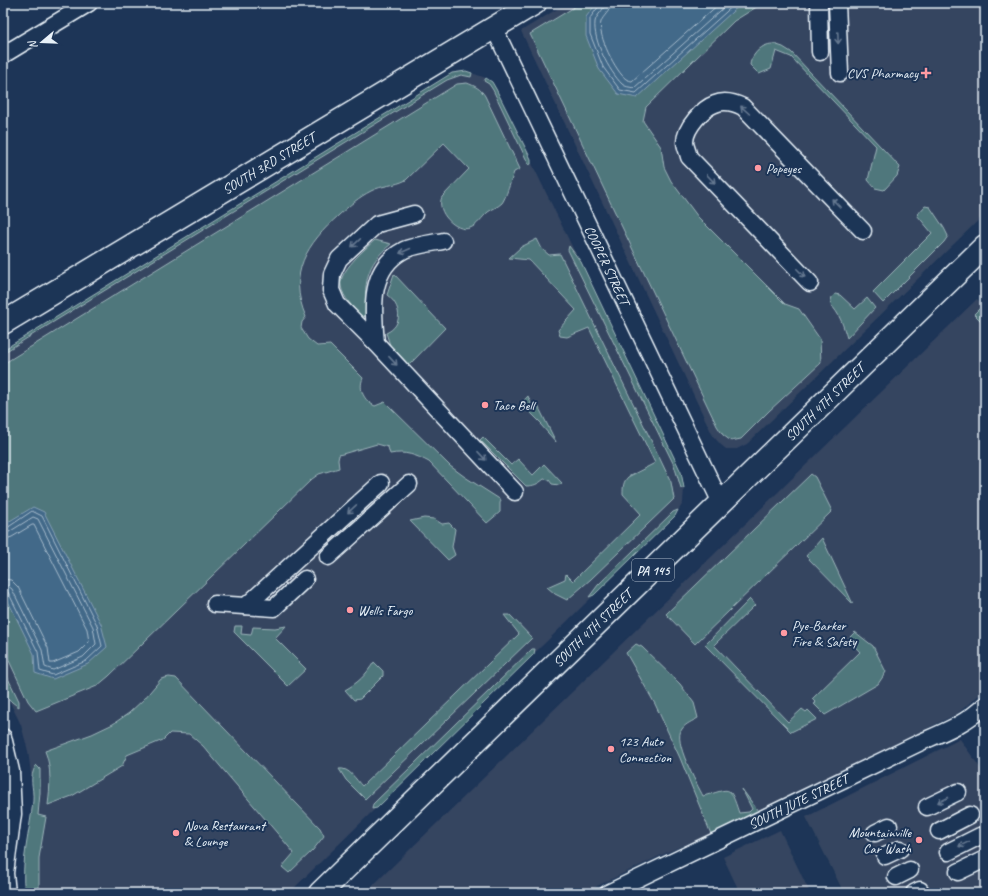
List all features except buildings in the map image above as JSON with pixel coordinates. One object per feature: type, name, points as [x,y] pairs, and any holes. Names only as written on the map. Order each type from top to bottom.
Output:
[{"type":"main road","name":"SOUTH 3RD STREET","points":[[3,323],[535,3]]},
{"type":"main road","name":"SOUTH 4TH STREET","points":[[320,893],[985,246]]},
{"type":"lane","points":[[3,56],[89,3]]},
{"type":"lane","points":[[819,3],[820,52]]},
{"type":"lane","points":[[837,3],[840,73]]},
{"type":"lane","name":"COOPER STREET","points":[[494,28],[721,503]]},
{"type":"lane","points":[[810,283],[689,157],[685,142],[688,129],[698,117],[716,103],[736,103],[743,107],[863,231]]},
{"type":"lane","points":[[414,214],[377,224],[339,258],[332,274],[331,290],[337,304],[376,343],[515,492]]},
{"type":"lane","points":[[376,343],[373,318],[374,292],[380,274],[393,258],[405,249],[443,241]]},
{"type":"lane","points":[[246,606],[381,483]]},
{"type":"lane","points":[[328,558],[409,484]]},
{"type":"lane","points":[[215,604],[274,608],[305,579]]},
{"type":"lane","name":"SOUTH JUTE STREET","points":[[608,893],[921,742],[952,729],[977,713],[985,705]]},
{"type":"lane","points":[[3,737],[11,771],[13,814],[6,873],[7,893]]},
{"type":"lane","points":[[928,807],[958,792]]},
{"type":"lane","points":[[938,831],[970,815]]},
{"type":"lane","points":[[948,852],[980,836]]},
{"type":"lane","points":[[958,872],[985,859]]},
{"type":"shaded area","points":[[567,3],[985,3],[985,214],[747,444],[737,449],[726,449],[713,436],[521,31]]},
{"type":"shaded area","points":[[466,71],[486,78],[492,82],[496,89],[681,472],[684,488],[683,503],[675,516],[289,893],[25,893],[23,880],[24,860],[30,829],[33,798],[31,774],[28,751],[21,725],[3,688],[3,350],[452,73]]},
{"type":"shaded area","points":[[977,299],[985,307],[985,690],[957,714],[711,834],[666,853],[583,893],[365,893]]},
{"type":"shaded area","points":[[960,739],[985,775],[985,893],[844,893],[806,817]]},
{"type":"shaded area","points":[[780,830],[810,893],[740,893],[723,857]]},
{"type":"green space","points":[[581,3],[763,3],[734,21],[646,107],[643,121],[661,147],[664,167],[671,181],[698,217],[785,304],[799,309],[820,339],[821,363],[741,439],[731,441],[723,435],[717,426],[530,34]]},
{"type":"green space","points":[[774,44],[791,52],[900,167],[897,176],[884,190],[875,188],[868,180],[876,146],[791,57],[776,51],[771,69],[759,74],[750,65],[750,62],[759,50],[764,46]]},
{"type":"green space","points":[[466,71],[472,73],[471,77],[461,75],[447,80],[3,353],[3,350],[452,73]]},
{"type":"green space","points":[[486,78],[492,82],[496,89],[531,159],[531,164],[529,165],[493,90],[489,84],[484,81]]},
{"type":"green space","points":[[467,83],[482,91],[520,169],[514,172],[502,203],[488,212],[478,223],[470,228],[464,229],[448,220],[441,208],[442,197],[469,169],[444,143],[406,180],[375,189],[362,196],[339,215],[309,248],[303,260],[300,273],[299,287],[301,301],[306,317],[302,322],[301,328],[308,339],[317,346],[330,345],[363,378],[361,386],[363,394],[371,404],[375,406],[385,402],[450,466],[501,500],[500,512],[487,523],[429,462],[415,456],[406,453],[390,454],[388,447],[377,444],[339,455],[339,468],[319,474],[312,479],[109,676],[97,686],[36,711],[28,701],[3,648],[3,364],[457,84]]},
{"type":"green space","points":[[925,206],[930,207],[948,236],[944,242],[883,303],[873,292],[932,233],[917,215]]},
{"type":"green space","points":[[537,239],[542,249],[549,255],[560,254],[671,482],[674,499],[591,579],[567,600],[555,594],[547,587],[565,579],[566,574],[573,581],[641,514],[623,494],[625,481],[628,477],[655,463],[589,328],[567,337],[560,336],[558,330],[576,310],[529,260],[509,258],[521,247]]},
{"type":"green space","points":[[375,240],[391,244],[382,252],[371,268],[365,294],[366,316],[361,317],[344,295],[341,280],[353,261]]},
{"type":"green space","points":[[569,246],[581,262],[681,472],[684,488],[681,488],[674,465],[568,250]]},
{"type":"green space","points":[[394,274],[445,328],[409,365],[390,345],[386,333],[396,325],[398,320],[398,309],[392,299],[387,295]]},
{"type":"green space","points":[[835,294],[840,295],[855,309],[867,298],[875,308],[847,338],[839,316],[830,304],[832,297]]},
{"type":"green space","points":[[983,305],[985,307],[985,325],[974,314]]},
{"type":"green space","points":[[528,396],[532,406],[537,404],[556,442],[541,425],[542,424],[524,406],[520,409],[518,407]]},
{"type":"green space","points":[[483,437],[511,465],[518,459],[533,475],[544,464],[562,483],[559,485],[552,484],[549,480],[544,479],[531,486],[526,486],[480,440]]},
{"type":"green space","points":[[811,474],[815,477],[832,511],[695,644],[666,614]]},
{"type":"green space","points":[[678,510],[675,516],[594,595],[589,597],[598,585],[673,512]]},
{"type":"green space","points":[[424,518],[434,519],[442,524],[449,523],[455,529],[452,547],[455,555],[448,560],[410,521]]},
{"type":"green space","points":[[822,538],[853,604],[806,556]]},
{"type":"green space","points":[[750,599],[755,605],[714,645],[788,722],[802,709],[806,712],[808,710],[817,719],[791,732],[705,645]]},
{"type":"green space","points":[[504,615],[510,615],[532,638],[365,799],[346,780],[339,769],[349,772],[362,786],[519,634]]},
{"type":"green space","points":[[235,626],[242,626],[241,634],[251,635],[253,627],[275,628],[286,626],[275,638],[306,669],[288,686],[234,632]]},
{"type":"green space","points":[[855,632],[873,646],[886,672],[878,684],[825,715],[814,704],[816,703],[812,699],[860,652],[848,639]]},
{"type":"green space","points":[[636,644],[642,647],[680,684],[694,703],[698,718],[683,727],[680,735],[680,742],[686,762],[703,796],[724,790],[728,791],[733,797],[739,813],[749,812],[752,809],[742,789],[758,811],[711,834],[680,758],[655,704],[626,653]]},
{"type":"green space","points":[[532,649],[535,649],[534,654],[377,808],[372,809],[373,804]]},
{"type":"green space","points":[[374,662],[383,671],[383,676],[360,699],[354,700],[345,690],[361,678]]},
{"type":"green space","points":[[3,668],[19,701],[19,707],[6,695],[3,686]]},
{"type":"green space","points":[[169,677],[176,678],[320,828],[324,836],[313,850],[289,873],[282,867],[294,853],[203,746],[189,734],[170,733],[163,740],[127,755],[122,766],[72,796],[48,805],[50,771],[45,751],[92,734],[113,724],[129,713],[144,699],[161,679]]},
{"type":"green space","points":[[36,765],[40,769],[38,815],[46,817],[39,858],[39,893],[25,893],[25,858],[33,801],[32,775]]},
{"type":"water","points":[[597,3],[742,3],[637,98],[618,94],[599,69],[586,36],[586,17]]},
{"type":"water","points":[[33,507],[44,512],[101,624],[107,647],[88,664],[53,679],[35,673],[34,654],[3,591],[3,525]]},
{"type":"place","name":"CVS Pharmacy","points":[[926,73]]},
{"type":"place","name":"Popeyes","points":[[758,168]]},
{"type":"place","name":"Taco Bell","points":[[485,405]]},
{"type":"place","name":"Wells Fargo","points":[[350,610]]},
{"type":"place","name":"Pye-Barker Fire & Safety","points":[[784,633]]},
{"type":"place","name":"123 Auto Connection","points":[[611,749]]},
{"type":"place","name":"Nova Restaurant & Lounge","points":[[176,833]]},
{"type":"place","name":"Mountainville Car Wash","points":[[919,840]]}]
